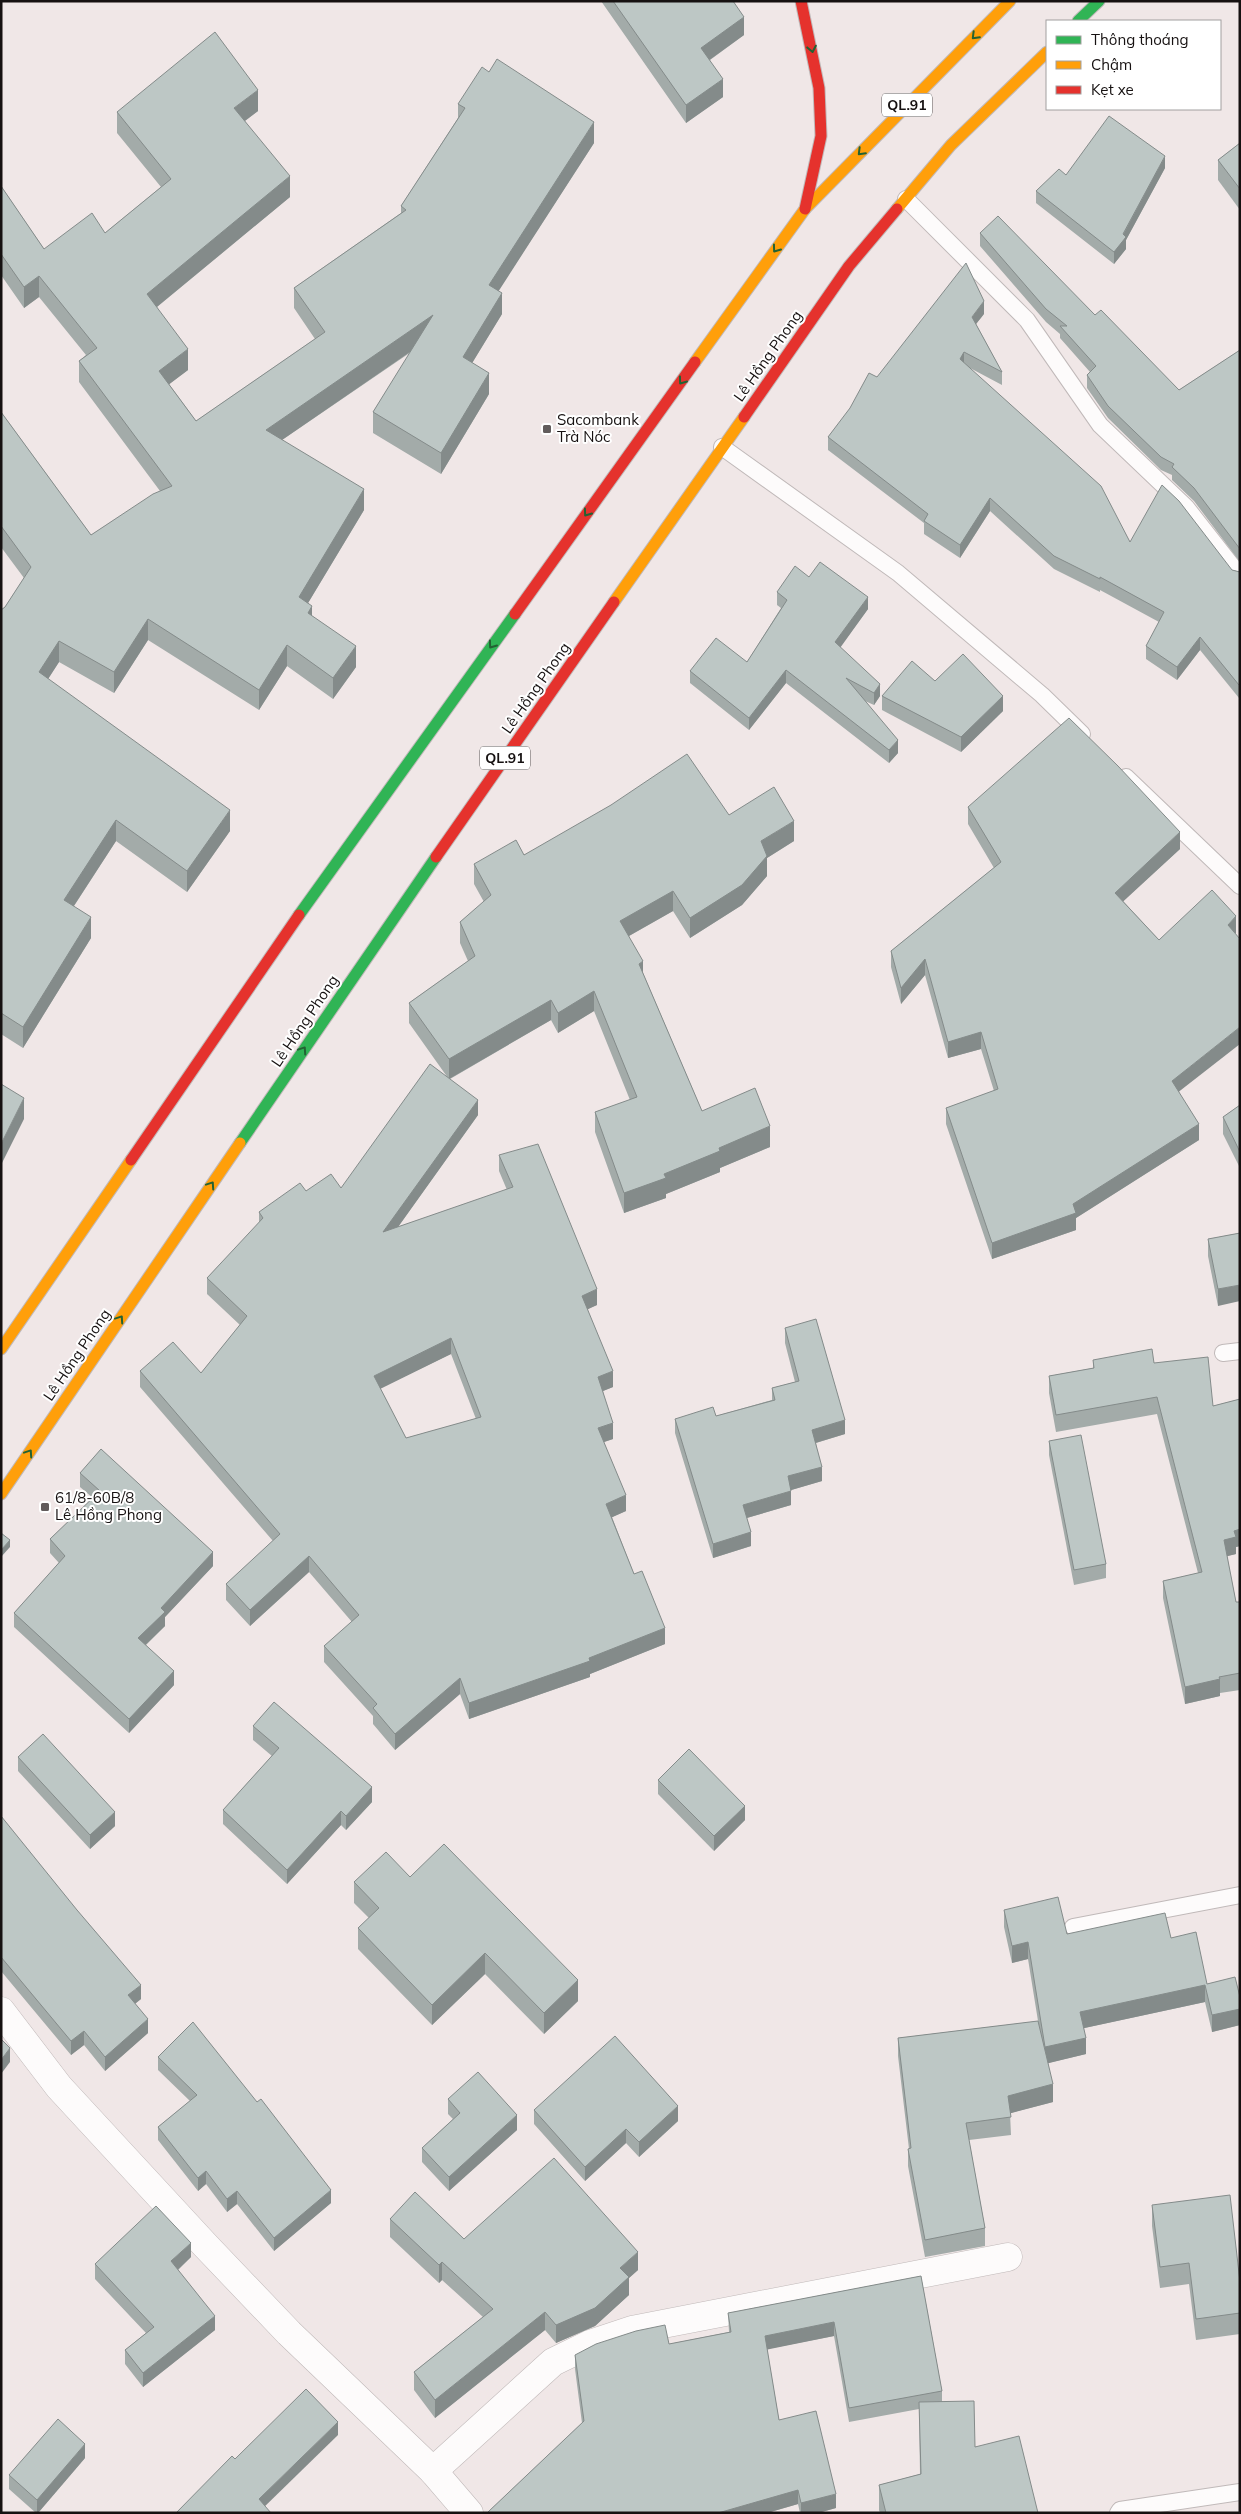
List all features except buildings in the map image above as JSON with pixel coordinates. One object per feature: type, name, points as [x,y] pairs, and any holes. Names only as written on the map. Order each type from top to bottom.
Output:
[{"type":"main road","points":[[801,1],[819,88],[821,136],[804,209]]},
{"type":"main road","name":"QL.91","points":[[1,1349],[275,950],[804,209],[1010,1]]},
{"type":"main road","points":[[1079,20],[1099,1]]},
{"type":"main road","name":"Lê Hồng Phong","points":[[1,1494],[388,925],[850,266],[951,145],[1046,53]]},
{"type":"street","points":[[1,2011],[60,2087],[205,2245],[289,2333],[433,2471],[469,2513]]},
{"type":"street","points":[[433,2471],[553,2362],[590,2344],[632,2330],[1008,2257]]},
{"type":"lane","points":[[906,199],[1027,320],[1100,425],[1186,507],[1240,576]]},
{"type":"lane","points":[[722,448],[898,573],[1042,695],[1091,742]]},
{"type":"lane","points":[[1112,763],[1240,886]]},
{"type":"lane","points":[[1223,1353],[1240,1351]]},
{"type":"lane","points":[[1073,1928],[1240,1895]]},
{"type":"lane","points":[[1118,2513],[1120,2510],[1240,2492]]},
{"type":"traffic: fast","points":[[1079,20],[1099,1]]},
{"type":"traffic: fast","points":[[299,915],[515,614]]},
{"type":"traffic: fast","points":[[240,1143],[436,857]]},
{"type":"traffic: slow","points":[[695,362],[805,209],[1010,1]]},
{"type":"traffic: slow","points":[[897,209],[951,145],[1046,53]]},
{"type":"traffic: slow","points":[[614,602],[744,417]]},
{"type":"traffic: slow","points":[[1,1494],[240,1143]]},
{"type":"traffic: slow","points":[[1,1349],[131,1160]]},
{"type":"traffic: jam","points":[[801,1],[819,88],[821,136],[805,209]]},
{"type":"traffic: jam","points":[[744,417],[849,266],[897,209]]},
{"type":"traffic: jam","points":[[515,614],[695,362]]},
{"type":"traffic: jam","points":[[436,857],[614,602]]},
{"type":"traffic: jam","points":[[131,1160],[299,915]]},
{"type":"place","name":"Sacombank Trà Nóc","points":[[547,429]]},
{"type":"place","name":"61/8-60B/8 Lê Hồng Phong","points":[[45,1507]]}]
